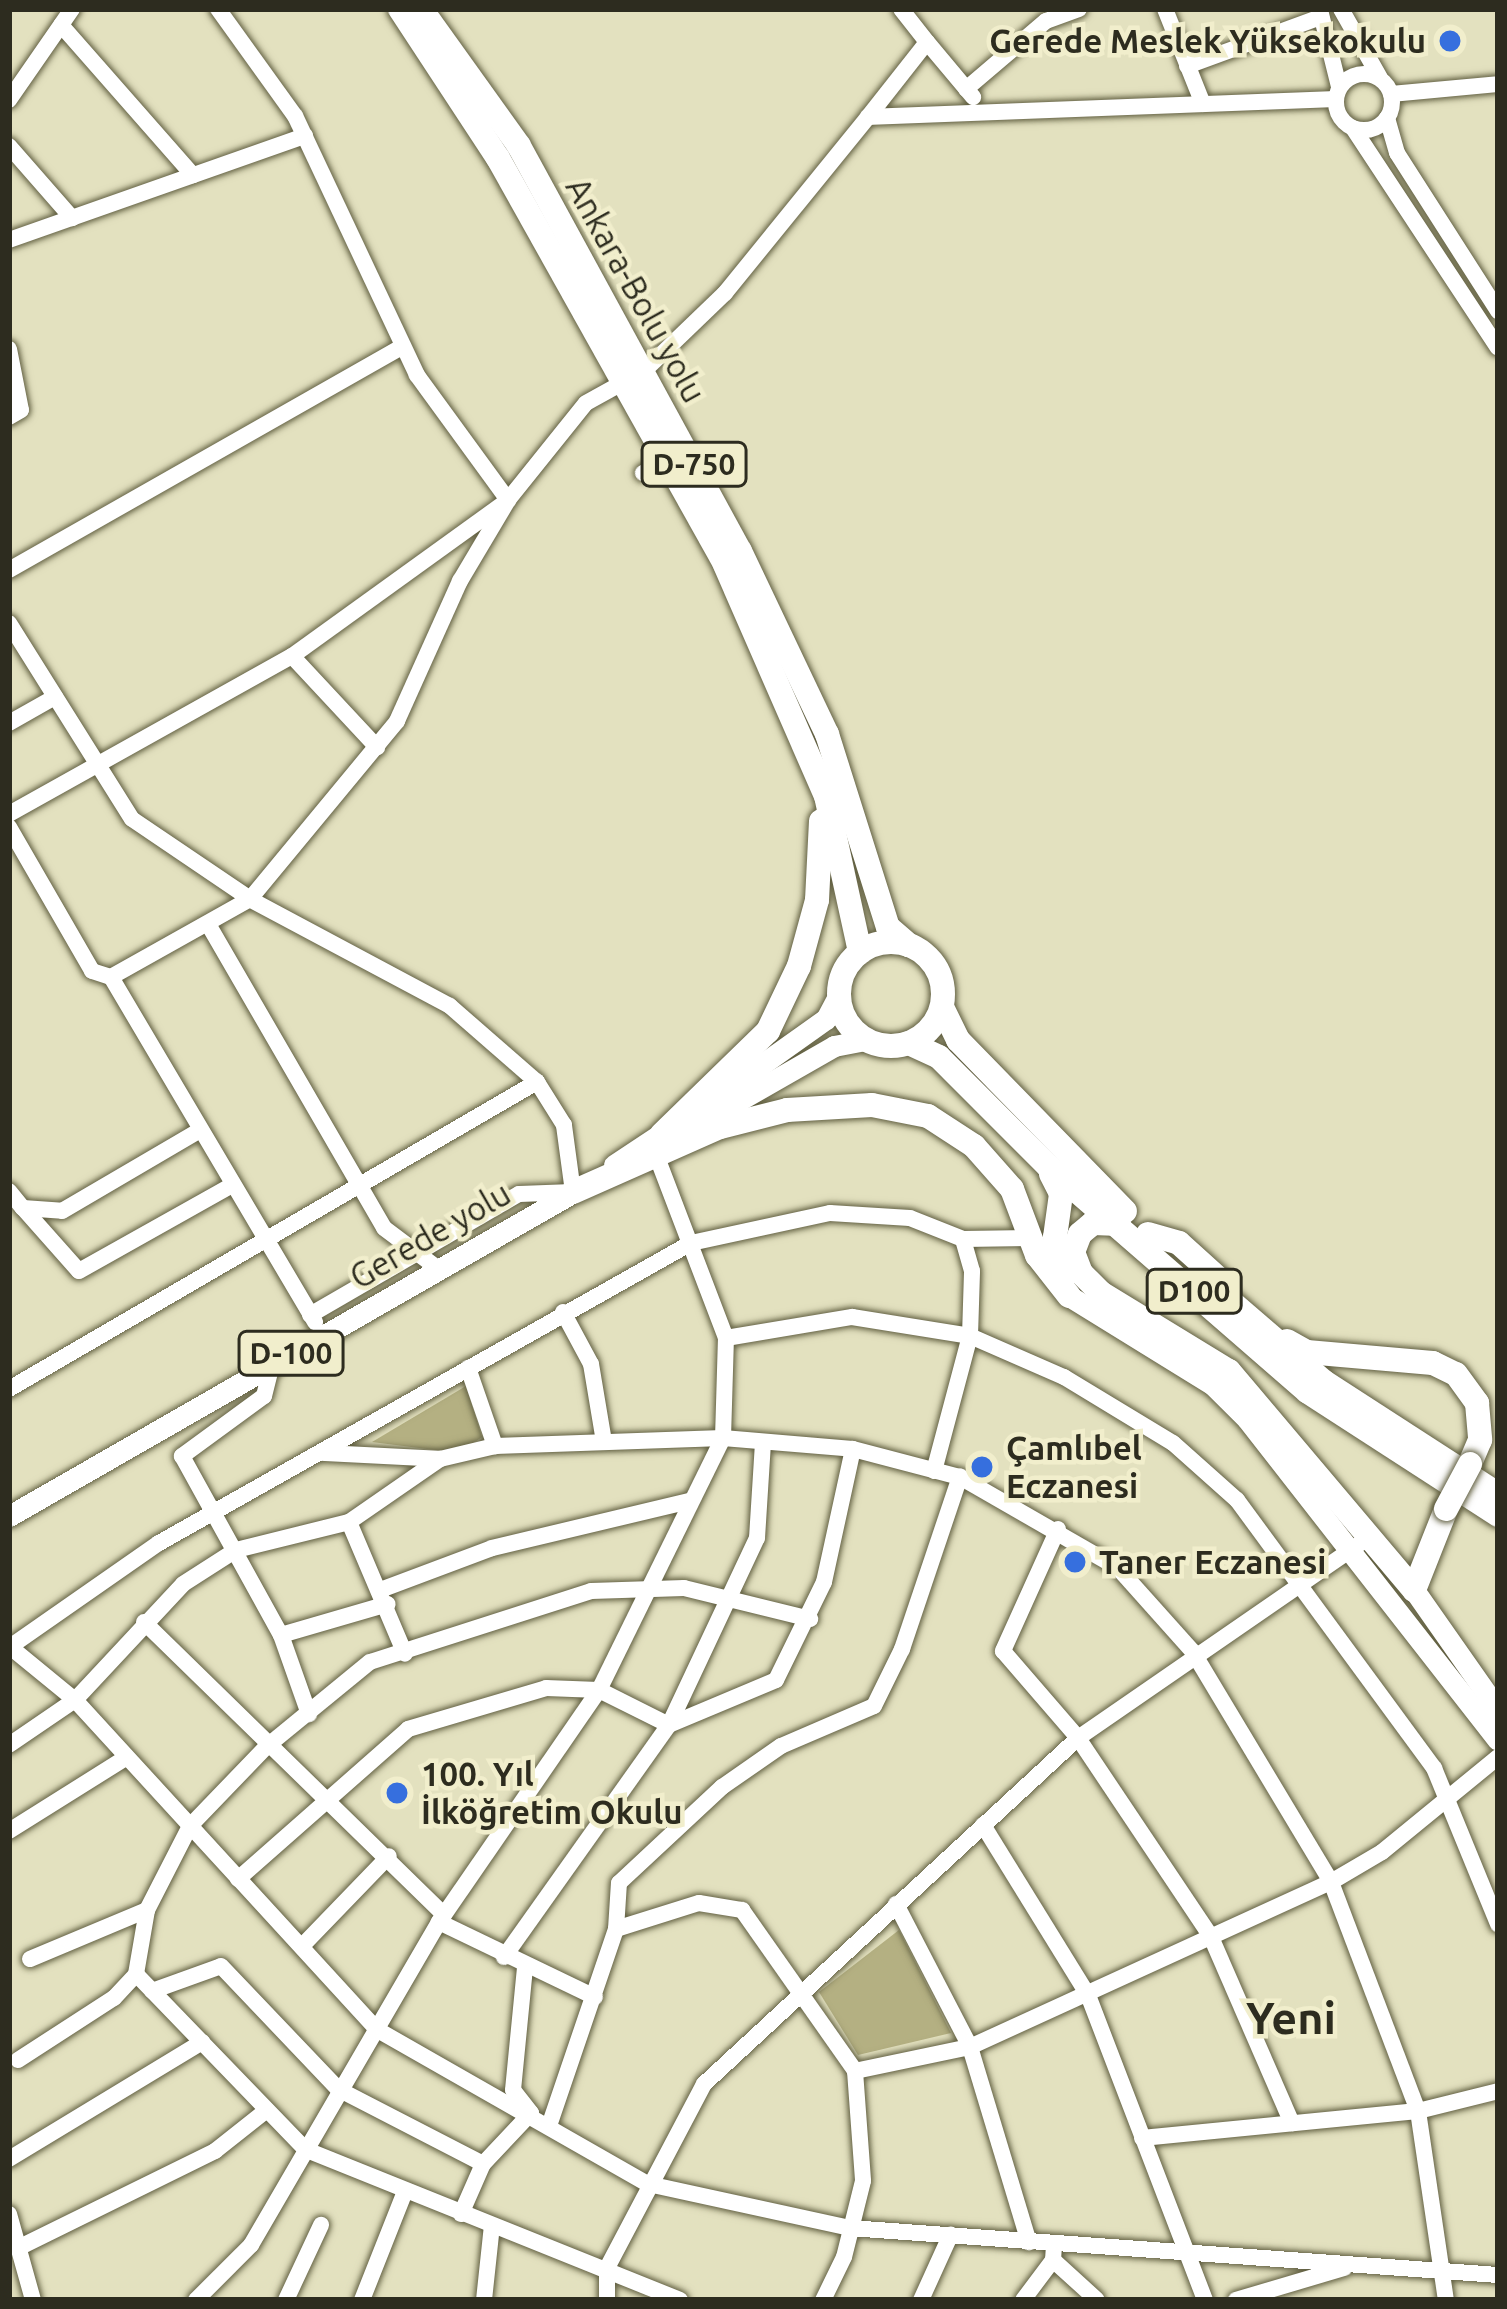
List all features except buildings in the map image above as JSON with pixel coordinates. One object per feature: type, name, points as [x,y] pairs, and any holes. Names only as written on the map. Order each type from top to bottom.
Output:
[{"type":"highway","name":"Ankara-Bolu yolu","points":[[400,9],[634,376],[667,458],[725,565],[811,759],[847,871],[860,952]]},
{"type":"highway","name":"Ankara-Bolu yolu","points":[[421,9],[519,146],[634,376],[827,734],[888,927],[909,945]]},
{"type":"highway","points":[[656,1145],[768,1030],[799,966],[824,839],[811,759]]},
{"type":"highway","points":[[866,1040],[846,1022],[838,996],[860,952],[909,945]]},
{"type":"highway","name":"D100","points":[[909,945],[933,963],[942,1007],[958,1040],[1148,1234],[1323,1381],[1498,1494]]},
{"type":"highway","points":[[909,1043],[942,1007]]},
{"type":"highway","name":"D100","points":[[866,1040],[909,1043],[939,1057],[1048,1166],[1308,1392],[1498,1515]]},
{"type":"highway","points":[[573,1192],[656,1145],[787,1110],[872,1105],[928,1116],[974,1146],[1012,1189],[1030,1238],[1069,1296]]},
{"type":"highway","points":[[1048,1166],[1061,1194],[1055,1237],[1069,1296]]},
{"type":"highway","points":[[1119,1224],[1094,1223],[1079,1234],[1073,1252],[1082,1273],[1229,1371],[1359,1543],[1414,1590],[1480,1440],[1477,1403],[1456,1374],[1432,1363],[1306,1352],[1179,1243],[1148,1234]]},
{"type":"main road","points":[[656,1145],[826,1019],[838,996]]},
{"type":"main road","name":"D100","points":[[656,1145],[834,1046],[866,1040]]},
{"type":"main road","name":"Gerede yolu","points":[[9,1516],[573,1192]]},
{"type":"main road","points":[[1069,1296],[1213,1385],[1359,1543],[1498,1740]]},
{"type":"main road","points":[[1414,1590],[1498,1710]]},
{"type":"street","points":[[9,100],[72,9]]},
{"type":"street","points":[[218,9],[305,136],[404,346],[508,500]]},
{"type":"street","points":[[901,9],[986,113]]},
{"type":"street","points":[[966,89],[1046,21],[1078,9]]},
{"type":"street","points":[[1165,9],[1203,104]]},
{"type":"street","points":[[1341,9],[1386,86],[1387,118],[1397,153],[1490,287],[1498,311]]},
{"type":"street","points":[[1187,66],[1320,13],[1337,93],[1353,128],[1498,347]]},
{"type":"street","points":[[61,25],[193,175]]},
{"type":"street","points":[[111,977],[250,899],[377,747],[508,500],[586,403],[634,376],[725,293],[927,42]]},
{"type":"street","points":[[868,118],[1203,104],[1337,93],[1354,75],[1386,86],[1498,84]]},
{"type":"street","points":[[1353,128],[1372,129],[1387,118]]},
{"type":"street","points":[[9,240],[305,136]]},
{"type":"street","points":[[9,146],[72,218]]},
{"type":"street","points":[[9,570],[404,346]]},
{"type":"street","points":[[9,349],[22,410],[9,418]]},
{"type":"street","points":[[643,473],[667,458]]},
{"type":"street","points":[[9,814],[292,656],[508,500]]},
{"type":"street","points":[[9,623],[131,819],[250,899],[449,1006],[537,1082],[564,1125],[573,1192],[519,1194],[310,1315]]},
{"type":"street","points":[[292,656],[377,747]]},
{"type":"street","points":[[9,723],[55,697]]},
{"type":"street","points":[[9,827],[92,971],[111,977],[323,1335]]},
{"type":"street","points":[[208,924],[384,1228],[418,1249],[437,1268]]},
{"type":"street","points":[[9,1389],[537,1082]]},
{"type":"street","points":[[23,1208],[62,1211],[200,1130]]},
{"type":"street","points":[[204,2298],[251,2246],[338,2089],[441,1919],[599,1690],[723,1438],[726,1338],[656,1145]]},
{"type":"street","points":[[9,1191],[79,1271],[232,1184]]},
{"type":"street","points":[[1030,1238],[963,1239],[910,1218],[830,1213],[692,1243],[217,1512],[11,1645],[75,1700],[238,1879],[304,1943],[376,2029],[550,2123],[648,2184],[850,2228],[1029,2242],[1054,2253],[1097,2300]]},
{"type":"street","points":[[934,1471],[970,1336],[972,1271],[963,1239]]},
{"type":"street","points":[[563,1312],[591,1364],[604,1442]]},
{"type":"street","points":[[726,1338],[852,1317],[970,1336],[1064,1378],[1174,1443],[1237,1500],[1434,1768],[1498,1924]]},
{"type":"street","points":[[272,1364],[263,1396],[182,1456],[217,1512],[280,1635],[309,1714]]},
{"type":"street","points":[[468,1368],[495,1446]]},
{"type":"street","points":[[322,1453],[440,1459],[495,1446],[723,1438],[853,1449],[960,1477],[1058,1529],[1118,1568],[1193,1652],[1331,1882],[1418,2111],[1446,2300]]},
{"type":"street","points":[[504,1957],[669,1725],[725,1597],[757,1538],[764,1442]]},
{"type":"street","points":[[238,1879],[408,1729],[546,1688],[599,1690],[669,1725],[776,1680],[811,1618],[853,1449]]},
{"type":"street","points":[[9,1745],[75,1700],[183,1584],[236,1550],[349,1522],[440,1459]]},
{"type":"street","points":[[550,2123],[616,1929],[619,1883],[722,1786],[781,1746],[874,1706],[902,1649],[960,1477]]},
{"type":"street","points":[[280,1635],[386,1597],[492,1549],[689,1501]]},
{"type":"street","points":[[349,1522],[386,1597],[405,1654]]},
{"type":"street","points":[[1058,1529],[1004,1651],[1078,1738],[1210,1937],[1292,2123]]},
{"type":"street","points":[[607,2300],[607,2268],[704,2084],[1078,1738],[1193,1652],[1359,1543]]},
{"type":"street","points":[[18,2060],[114,1998],[136,1974],[147,1910],[190,1826],[266,1747],[370,1662],[591,1591],[648,1586],[725,1597],[811,1618]]},
{"type":"street","points":[[144,1622],[266,1747],[389,1856],[441,1919],[525,1968],[595,1997]]},
{"type":"street","points":[[9,1831],[127,1756]]},
{"type":"street","points":[[856,2071],[970,2047],[1331,1882],[1382,1852],[1498,1757]]},
{"type":"street","points":[[983,1825],[1088,1995],[1205,2300]]},
{"type":"street","points":[[304,1943],[389,1856]]},
{"type":"street","points":[[616,1929],[659,1910],[727,1902],[742,1910],[856,2071],[863,2181],[823,2300]]},
{"type":"street","points":[[896,1904],[970,2047],[1029,2242]]},
{"type":"street","points":[[29,1959],[147,1910]]},
{"type":"street","points":[[152,1991],[221,1966],[338,2089],[483,2164]]},
{"type":"street","points":[[525,1968],[513,2090],[531,2113]]},
{"type":"street","points":[[136,1974],[305,2149],[404,2194],[607,2268],[680,2300]]},
{"type":"street","points":[[9,2159],[202,2042]]},
{"type":"street","points":[[1142,2138],[1418,2111],[1498,2091]]},
{"type":"street","points":[[17,2248],[215,2152],[267,2110]]},
{"type":"street","points":[[461,2213],[483,2164],[531,2113]]},
{"type":"street","points":[[362,2300],[404,2194]]},
{"type":"street","points":[[9,2214],[33,2300]]},
{"type":"street","points":[[286,2300],[321,2225]]},
{"type":"street","points":[[484,2300],[492,2225]]},
{"type":"street","points":[[921,2300],[951,2234]]},
{"type":"street","points":[[1054,2253],[1183,2252],[1498,2275]]},
{"type":"street","points":[[1023,2300],[1054,2253]]},
{"type":"street","points":[[1235,2300],[1361,2264]]},
{"type":"shaded area","points":[[466,1386],[482,1437],[472,1444],[443,1451],[372,1442]]},
{"type":"shaded area","points":[[899,1930],[951,2033],[858,2055],[819,1992]]},
{"type":"place","name":"Gerede Meslek Yüksekokulu","points":[[1450,41]]},
{"type":"place","name":"Çamlıbel Eczanesi","points":[[982,1467]]},
{"type":"place","name":"Taner Eczanesi","points":[[1075,1562]]},
{"type":"place","name":"100. Yıl İlköğretim Okulu","points":[[397,1793]]},
{"type":"district","name":"Yeni","points":[[1291,2018]]}]
